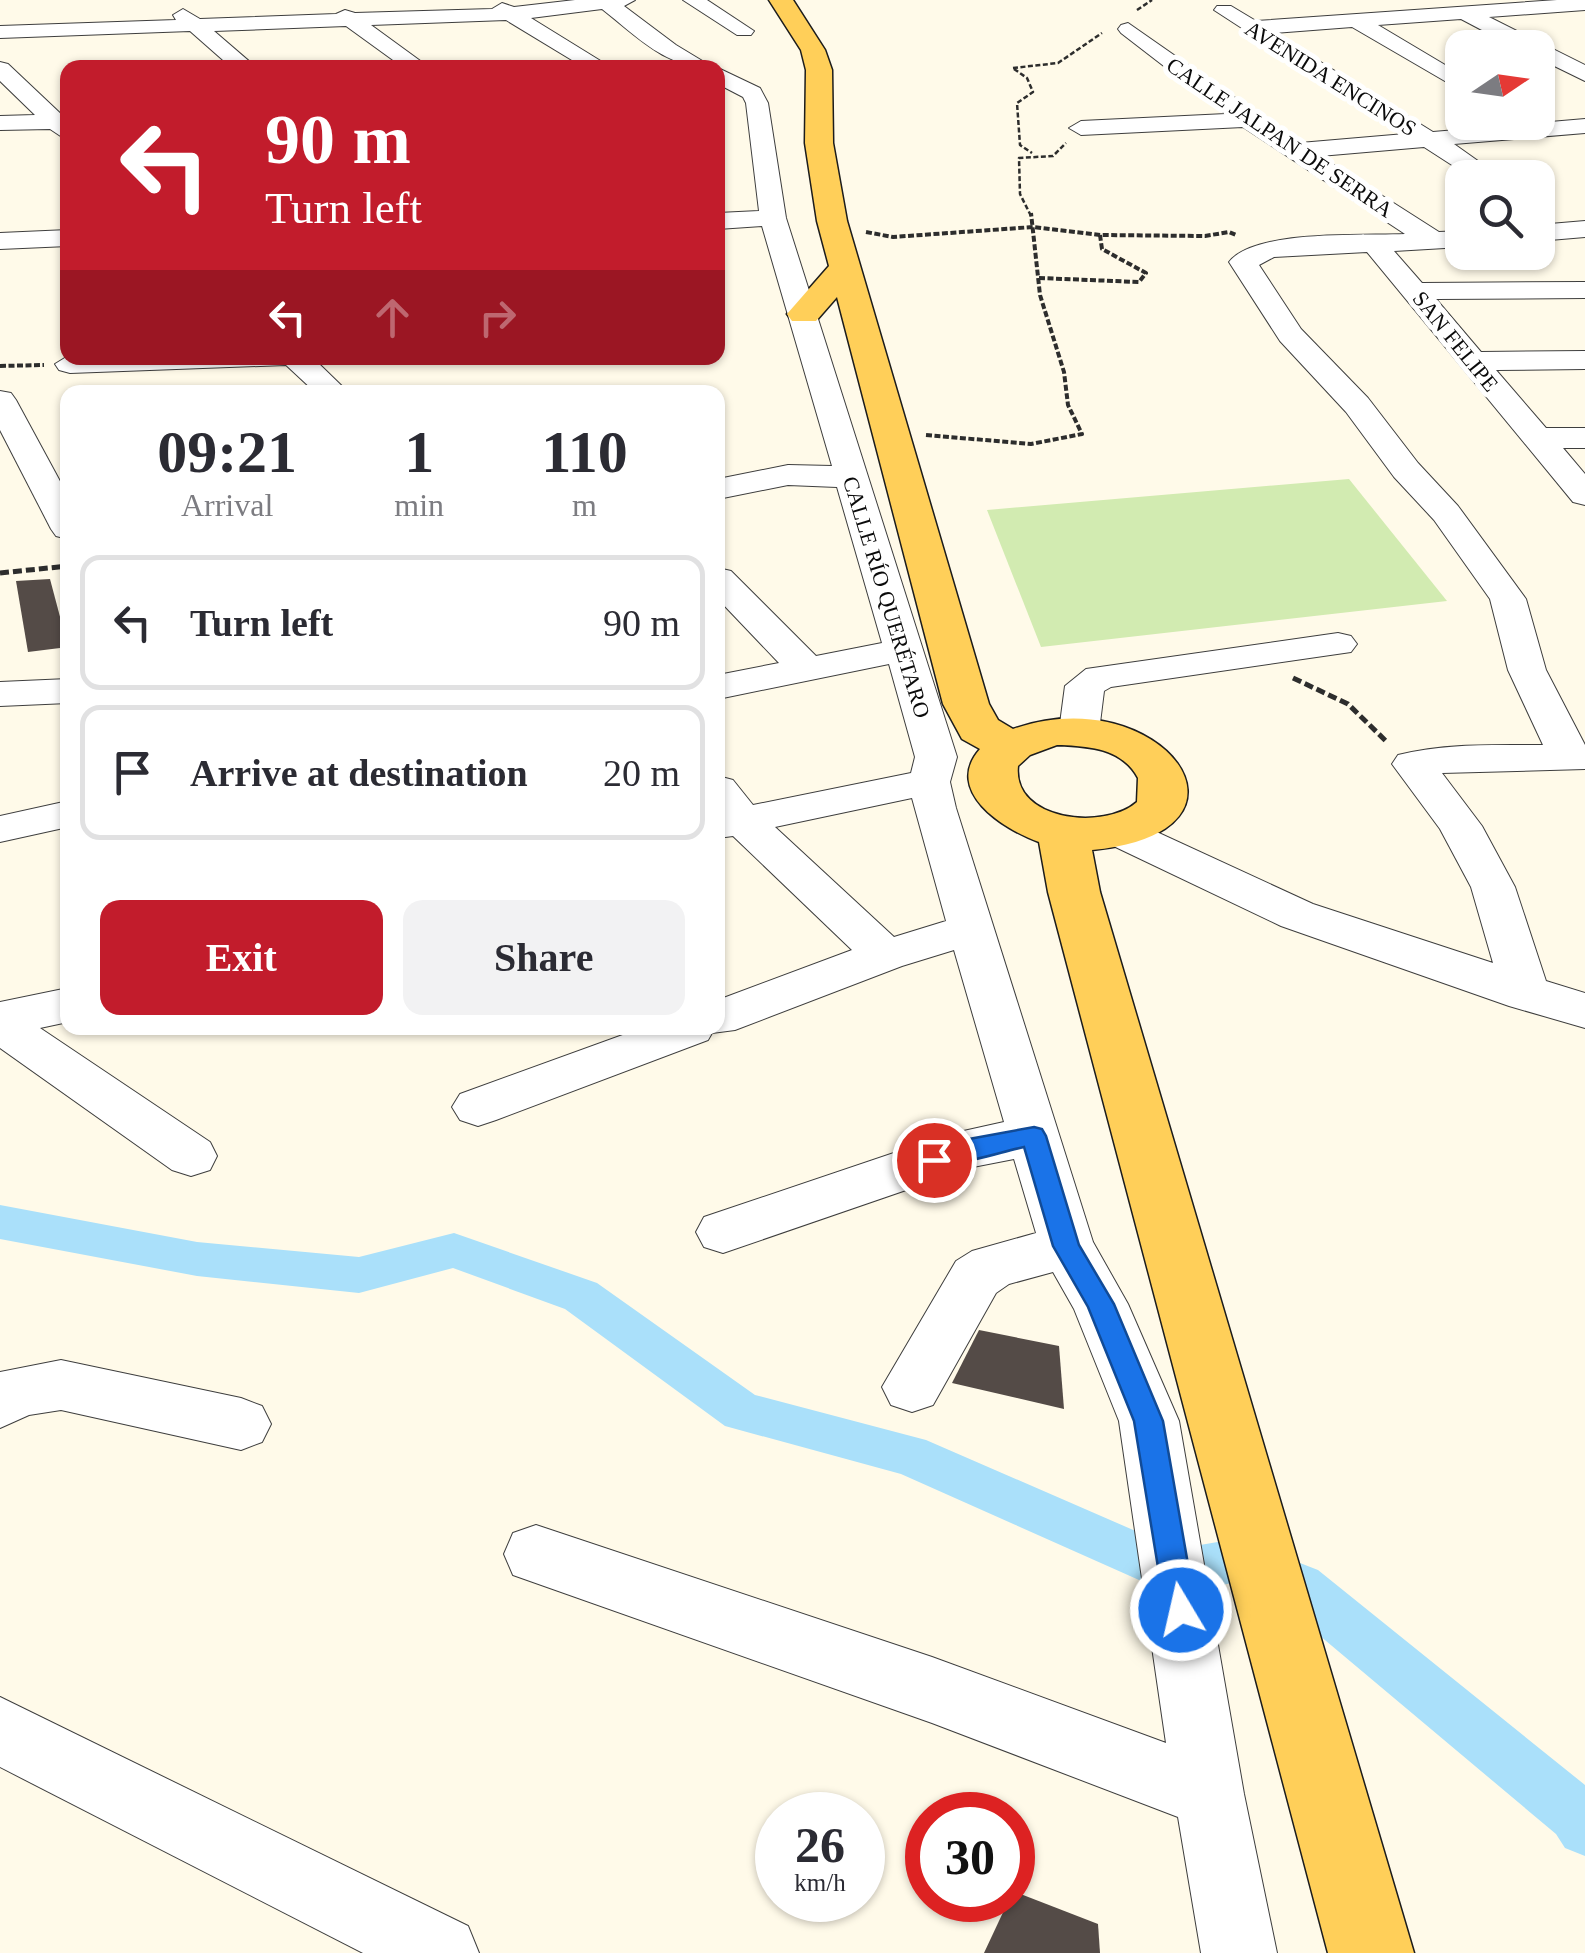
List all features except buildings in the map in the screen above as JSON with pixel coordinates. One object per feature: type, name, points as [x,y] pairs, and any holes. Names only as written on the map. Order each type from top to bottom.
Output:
[{"type":"main road","name":"CALLE RÍO QUERÉTARO","points":[[776,1],[812,50],[819,70],[819,143],[844,268],[893,431],[966,704],[1000,759]]},
{"type":"main road","points":[[804,314],[844,268]]},
{"type":"main road","points":[[1079,731],[1104,734],[1145,754],[1166,782],[1165,798],[1141,824],[1092,833],[1017,816],[993,788],[1000,759],[1028,736],[1079,731]]},
{"type":"main road","points":[[1092,833],[1074,892],[1371,1953]]},
{"type":"street","points":[[164,0],[237,60]]},
{"type":"street","points":[[322,0],[408,60]]},
{"type":"street","points":[[486,0],[588,60]]},
{"type":"street","points":[[694,0],[744,31]]},
{"type":"street","points":[[1324,0],[1445,76]]},
{"type":"street","points":[[1442,0],[1500,30]]},
{"type":"street","points":[[0,32],[510,14],[612,2],[668,50],[687,60]]},
{"type":"street","points":[[1252,28],[1576,5]]},
{"type":"street","name":"AVENIDA ENCINOS","points":[[1224,10],[1462,160]]},
{"type":"street","name":"CALLE JALPAN DE SERRA","points":[[1124,24],[1248,120],[1434,241]]},
{"type":"street","points":[[1555,59],[1585,76]]},
{"type":"street","points":[[0,69],[60,123]]},
{"type":"street","points":[[1555,81],[1585,76]]},
{"type":"street","points":[[725,79],[752,93],[757,103],[725,104]]},
{"type":"street","points":[[1428,91],[1445,88]]},
{"type":"street","points":[[1360,97],[1394,94]]},
{"type":"street","name":"CALLE RÍO QUERÉTARO","points":[[757,103],[773,218],[904,650],[973,929],[1066,1246],[1100,1304],[1149,1421],[1209,1794],[1239,1953]]},
{"type":"street","points":[[1082,128],[1248,120]]},
{"type":"street","points":[[0,123],[60,126]]},
{"type":"street","points":[[1555,126],[1585,126]]},
{"type":"street","points":[[1555,136],[1585,151]]},
{"type":"street","points":[[1295,151],[1445,138]]},
{"type":"street","points":[[1555,216],[1580,230]]},
{"type":"street","points":[[725,221],[773,218]]},
{"type":"street","points":[[1555,232],[1580,230]]},
{"type":"street","points":[[0,240],[60,238]]},
{"type":"street","points":[[1412,764],[1472,757],[1577,757],[1527,670],[1508,599],[1446,514],[1357,406],[1290,336],[1242,262],[1268,249],[1445,240]]},
{"type":"street","name":"SAN FELIPE","points":[[1376,246],[1585,495]]},
{"type":"street","points":[[1417,291],[1585,290]]},
{"type":"street","points":[[1473,361],[1585,360]]},
{"type":"street","points":[[303,365],[325,385]]},
{"type":"street","points":[[0,400],[60,514]]},
{"type":"street","points":[[1534,438],[1585,438]]},
{"type":"street","points":[[725,488],[788,476],[851,477]]},
{"type":"street","points":[[725,586],[806,668]]},
{"type":"street","points":[[1079,731],[1085,686],[1100,678],[1338,644]]},
{"type":"street","points":[[725,685],[904,650]]},
{"type":"street","points":[[0,694],[60,691]]},
{"type":"street","points":[[726,812],[1000,759]]},
{"type":"street","points":[[1412,764],[1460,826],[1493,887],[1526,994]]},
{"type":"street","points":[[726,812],[885,955]]},
{"type":"street","points":[[0,830],[60,816]]},
{"type":"street","points":[[1092,833],[1297,915],[1585,1011]]},
{"type":"street","points":[[0,849],[60,837]]},
{"type":"street","points":[[725,1015],[885,955],[973,929]]},
{"type":"street","points":[[0,1022],[60,1007]]},
{"type":"street","points":[[0,1022],[191,1156]]},
{"type":"street","points":[[478,1107],[672,1035]]},
{"type":"street","points":[[723,1232],[969,1148],[1034,1136]]},
{"type":"street","points":[[912,1387],[976,1278],[992,1267],[1066,1246]]},
{"type":"street","points":[[0,1403],[14,1392],[61,1385],[241,1424]]},
{"type":"street","points":[[536,1554],[932,1690],[1209,1794]]},
{"type":"street","points":[[0,1731],[441,1953]]},
{"type":"path","points":[[1034,154],[1020,145],[1016,124],[1017,103],[1033,92],[1026,78],[1013,68],[1058,63],[1085,42],[1124,24],[1152,0]]},
{"type":"path","points":[[893,431],[1031,444],[1082,434],[1068,405],[1064,372],[1040,296],[1031,212],[1020,194],[1019,158],[1034,154],[1053,156],[1082,128]]},
{"type":"path","points":[[832,221],[893,237],[1033,228],[1100,234],[1205,236],[1228,232],[1268,249]]},
{"type":"path","points":[[1039,278],[1139,282],[1146,273],[1102,249],[1100,234]]},
{"type":"path","points":[[0,366],[60,364]]},
{"type":"path","points":[[0,572],[60,567]]},
{"type":"path","points":[[1252,656],[1348,704],[1366,725],[1412,764]]},
{"type":"green space","points":[[1349,479],[1447,601],[1041,647],[987,510]]},
{"type":"waterway","points":[[0,1222],[197,1259],[359,1275],[454,1250],[581,1296],[742,1412],[909,1455],[1175,1573],[1235,1562]]},
{"type":"waterway","points":[[1300,1587],[1576,1814],[1585,1828]]},
{"type":"route","points":[[934,1160],[969,1148],[1034,1136],[1066,1246],[1100,1304],[1149,1421],[1181,1610]]}]
